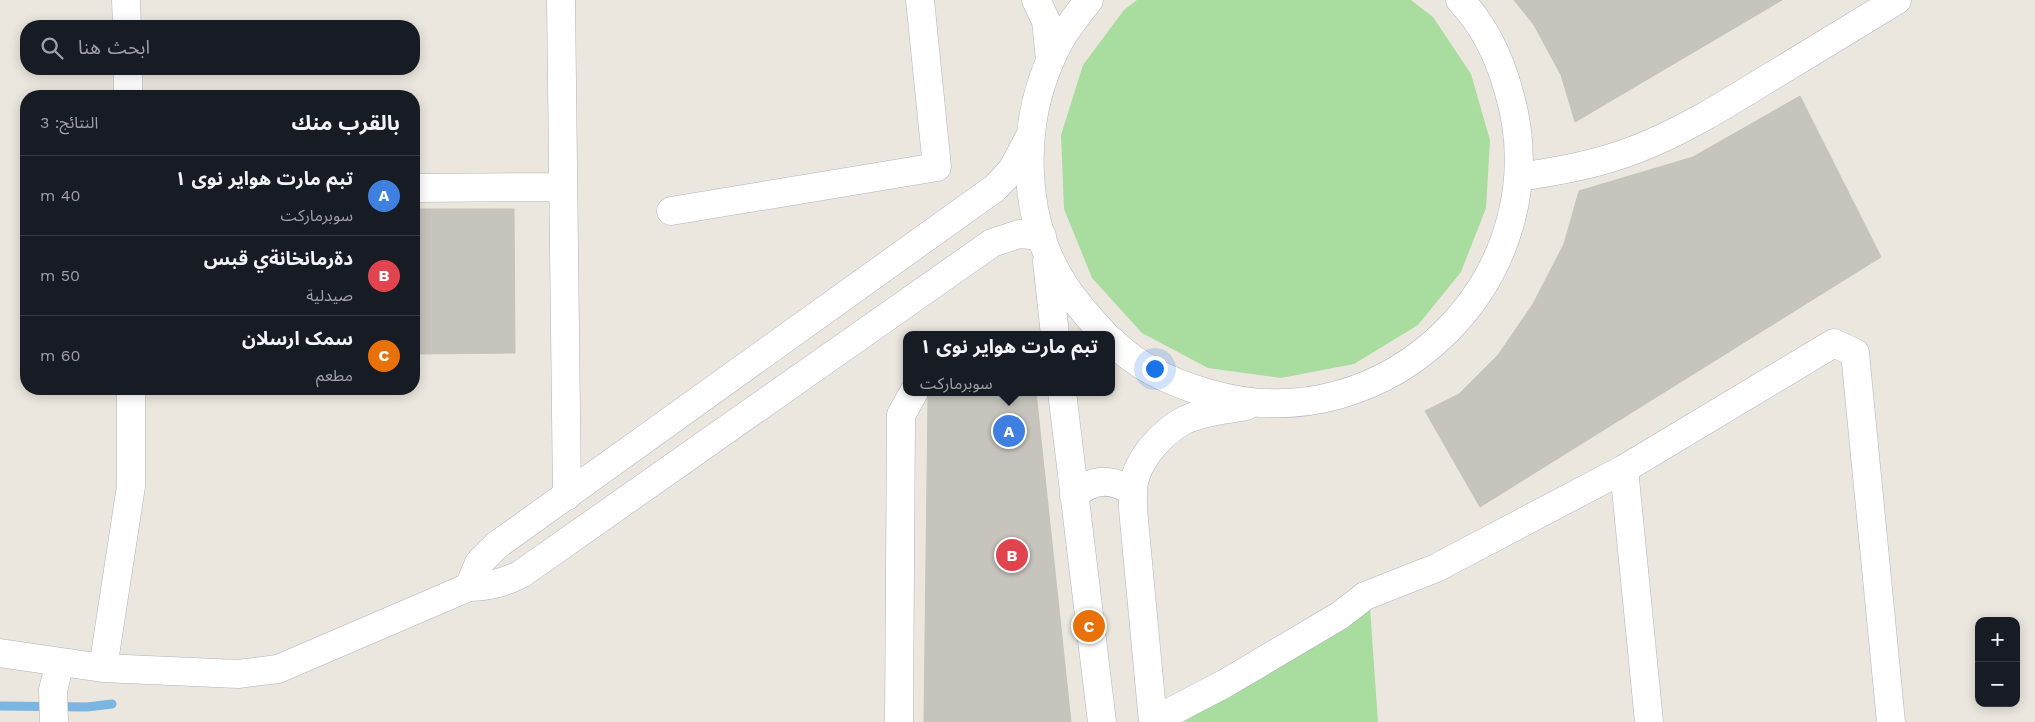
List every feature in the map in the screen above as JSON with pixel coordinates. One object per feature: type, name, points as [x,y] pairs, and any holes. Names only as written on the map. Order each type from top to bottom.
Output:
[{"type":"street","points":[[126,0],[127,20]]},
{"type":"street","points":[[562,0],[567,496]]},
{"type":"street","points":[[671,211],[937,167],[920,0]]},
{"type":"street","points":[[1036,0],[1046,21],[1050,60]]},
{"type":"street","points":[[1089,0],[1069,26],[1050,60],[1038,96],[1030,134],[1030,169],[1035,210],[1044,242],[1063,283],[1087,316],[1101,331]]},
{"type":"street","points":[[1460,0],[1487,37],[1503,70],[1513,105],[1517,132],[1519,177],[1513,214],[1502,250],[1485,284],[1463,315],[1437,342],[1406,365],[1374,382],[1338,395],[1301,402],[1263,403],[1200,415],[1186,420],[1160,438],[1142,463],[1135,478],[1133,493],[1153,722],[1224,684],[1339,616],[1365,596],[1436,568],[1624,470],[1834,343],[1855,353],[1891,722]]},
{"type":"street","points":[[1519,177],[1597,162],[1635,150],[1672,134],[1708,115],[1897,0]]},
{"type":"street","points":[[128,75],[128,90]]},
{"type":"street","points":[[468,587],[473,574],[487,553],[995,188],[1012,170],[1030,134]]},
{"type":"street","points":[[420,188],[563,187]]},
{"type":"street","points":[[0,653],[103,668],[238,674],[278,670],[468,587],[487,586],[505,582],[522,574],[992,243],[1019,234],[1044,242]]},
{"type":"street","points":[[1044,242],[1053,331]]},
{"type":"street","points":[[1115,343],[1148,368],[1184,386],[1223,397],[1263,403]]},
{"type":"street","points":[[103,668],[131,486],[131,395]]},
{"type":"street","points":[[900,722],[901,415],[912,396]]},
{"type":"street","points":[[1062,396],[1102,722]]},
{"type":"street","points":[[1624,470],[1650,722]]},
{"type":"street","points":[[1074,496],[1082,488],[1102,481],[1114,482],[1124,486],[1133,493]]},
{"type":"street","points":[[54,722],[52,690],[60,662]]},
{"type":"green space","points":[[1137,0],[1411,0],[1433,17],[1471,74],[1490,140],[1486,208],[1461,272],[1418,325],[1354,364],[1281,378],[1208,368],[1142,333],[1092,278],[1064,209],[1061,135],[1083,65],[1124,10]]},
{"type":"green space","points":[[1370,608],[1378,722],[1184,722]]},
{"type":"building","points":[[1514,0],[1782,0],[1575,122],[1561,75],[1534,25]]},
{"type":"building","points":[[1800,96],[1881,257],[1480,507],[1425,411],[1459,394],[1498,355],[1533,304],[1564,244],[1579,191],[1693,157]]},
{"type":"building","points":[[420,209],[514,209],[515,353],[420,354]]},
{"type":"building","points":[[928,396],[1036,396],[1071,722],[924,722]]},
{"type":"waterway","points":[[0,706],[87,707],[112,704]]},
{"type":"place","name":"تبم مارت هواير نوى ١","points":[[1009,431]]},
{"type":"place","name":"دةرمانخانةي قبس","points":[[1012,555]]},
{"type":"place","name":"سمک ارسلان","points":[[1089,626]]}]
